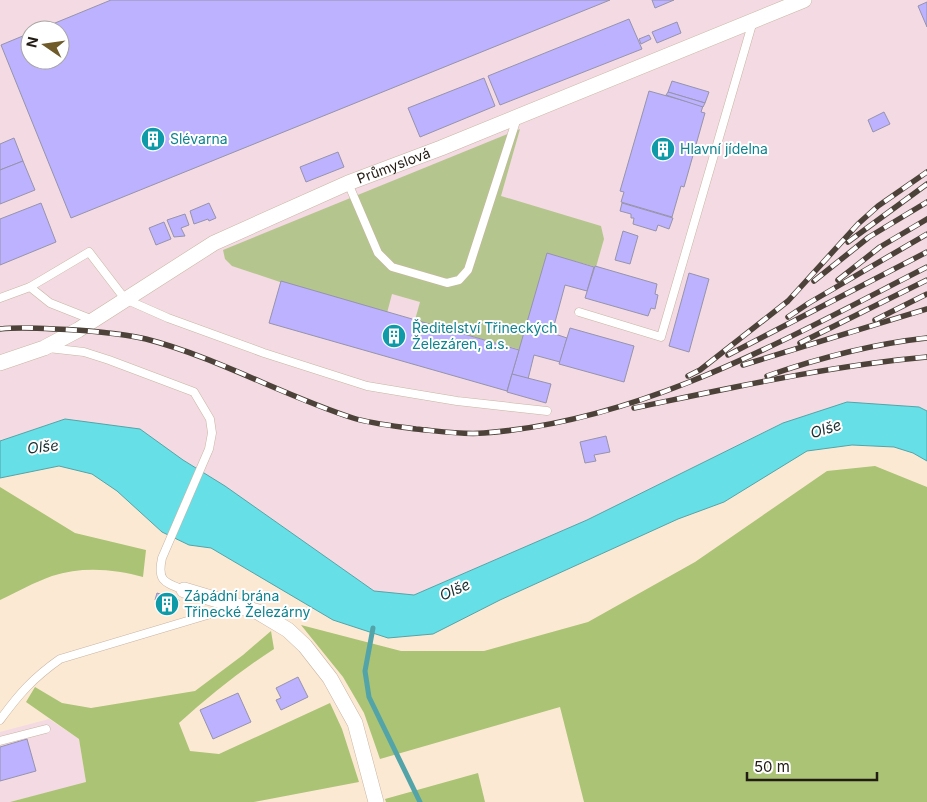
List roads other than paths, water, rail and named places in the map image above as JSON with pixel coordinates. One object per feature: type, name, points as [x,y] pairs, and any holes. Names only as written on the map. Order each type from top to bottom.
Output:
[{"type":"street","name":"Průmyslová","points":[[0,363],[44,348],[93,320],[214,243],[348,183],[441,148],[804,0]]},
{"type":"street","points":[[184,590],[258,612],[288,630],[305,646],[330,678],[355,723],[376,802]]},
{"type":"lane","points":[[579,312],[661,337],[753,21]]},
{"type":"lane","points":[[348,183],[378,253],[392,267],[447,282],[460,280],[468,270],[517,116]]},
{"type":"lane","points":[[0,298],[30,288],[89,252],[126,299],[168,318],[264,353],[367,386],[457,401],[547,411]]},
{"type":"lane","points":[[30,288],[50,303],[93,320]]},
{"type":"lane","points":[[44,348],[84,352],[194,392],[210,419],[212,433],[209,449],[162,558],[160,575],[165,583],[184,590]]},
{"type":"lane","points":[[0,720],[20,692],[32,680],[60,659],[236,606]]},
{"type":"lane","points":[[0,741],[46,729]]},
{"type":"water","name":"Olše","points":[[847,402],[919,407],[927,411],[927,461],[913,453],[894,447],[852,445],[807,451],[724,502],[678,519],[500,600],[433,634],[388,638],[333,620],[211,548],[189,545],[162,532],[117,491],[92,474],[59,466],[0,478],[0,441],[65,419],[140,429],[183,460],[225,486],[374,591],[414,595],[587,520],[783,423]]},
{"type":"waterway","points":[[373,628],[365,671],[369,697],[420,802]]},
{"type":"railway","points":[[688,376],[700,370],[788,301],[858,224],[878,206],[927,172]]},
{"type":"railway","points":[[848,242],[927,184]]},
{"type":"railway","points":[[814,281],[869,237],[927,202]]},
{"type":"railway","points":[[838,280],[880,247],[927,219]]},
{"type":"railway","points":[[788,317],[927,234]]},
{"type":"railway","points":[[728,355],[927,252]]},
{"type":"railway","points":[[0,329],[77,330],[112,333],[146,339],[198,356],[301,399],[353,418],[416,429],[484,433],[543,425],[601,412],[658,394],[768,348],[927,267]]},
{"type":"railway","points":[[800,343],[927,280]]},
{"type":"railway","points":[[875,320],[927,294]]},
{"type":"railway","points":[[743,365],[927,309]]},
{"type":"railway","points":[[767,376],[846,352],[927,338]]},
{"type":"railway","points":[[634,408],[816,372],[927,357]]},
{"type":"place","name":"Slévarna","points":[[153,139]]},
{"type":"place","name":"Hlavní jídelna","points":[[663,149]]},
{"type":"place","name":"Ředitelství Třineckých Železáren, a.s.","points":[[394,336]]},
{"type":"place","name":"Zápádní brána Třinecké Železárny","points":[[167,604]]}]
